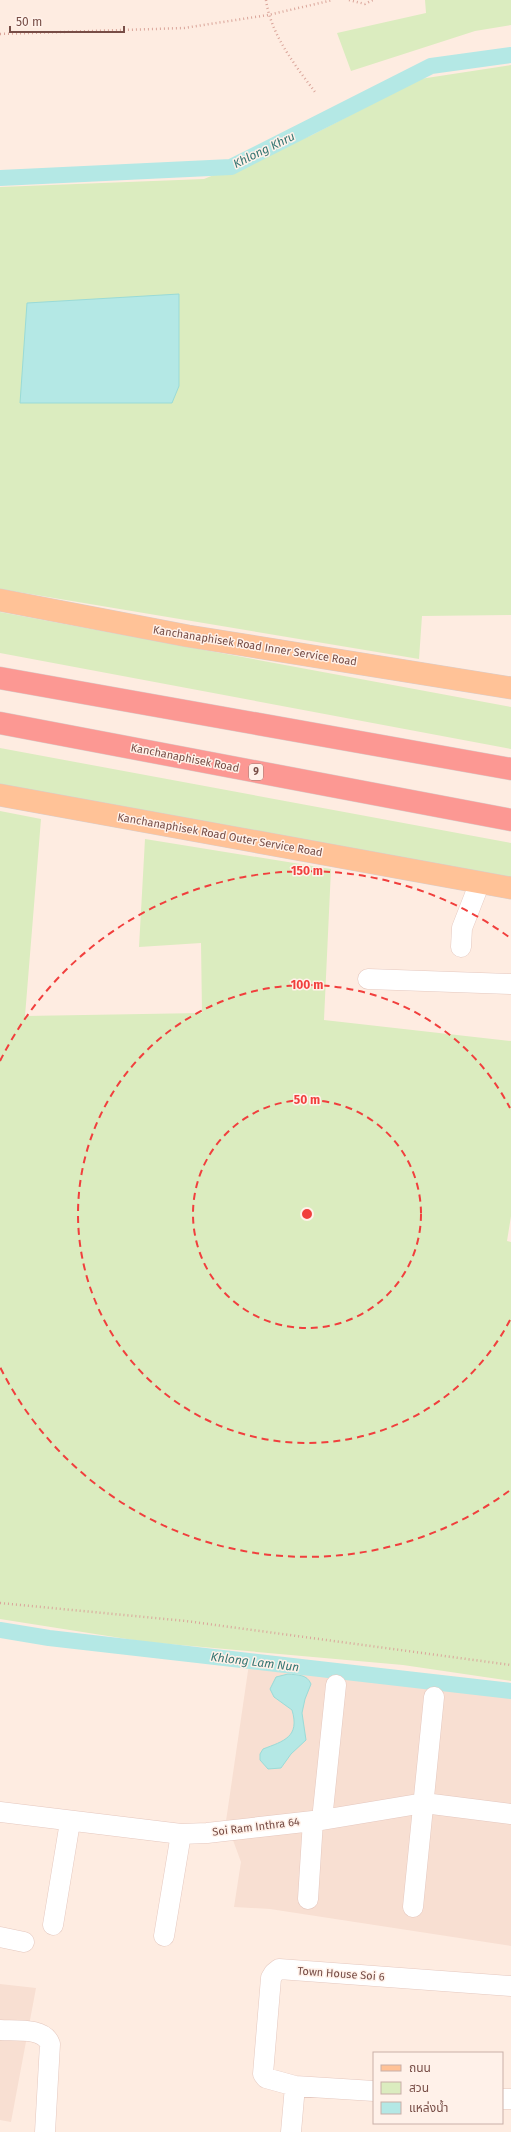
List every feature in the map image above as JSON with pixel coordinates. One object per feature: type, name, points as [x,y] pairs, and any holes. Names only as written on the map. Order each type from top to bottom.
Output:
[{"type":"highway","points":[[0,678],[511,769]]},
{"type":"highway","name":"Kanchanaphisek Road","points":[[0,723],[511,820]]},
{"type":"main road","name":"Kanchanaphisek Road Inner Service Road","points":[[0,600],[188,636],[511,688]]},
{"type":"main road","name":"Kanchanaphisek Road Outer Service Road","points":[[0,795],[511,888]]},
{"type":"street","points":[[461,947],[462,928],[480,882]]},
{"type":"street","points":[[368,979],[511,984]]},
{"type":"street","points":[[308,1899],[317,1820],[336,1685]]},
{"type":"street","points":[[413,1907],[434,1697]]},
{"type":"street","name":"Soi Ram Inthra 64","points":[[0,1812],[70,1822],[181,1834],[207,1833],[317,1820],[424,1803],[511,1814]]},
{"type":"street","points":[[53,1925],[70,1822]]},
{"type":"street","points":[[164,1936],[181,1834]]},
{"type":"street","points":[[0,1937],[24,1942]]},
{"type":"street","name":"Town House Soi 6","points":[[295,2086],[270,2080],[263,2074],[271,1978],[279,1969],[511,1986]]},
{"type":"street","points":[[0,2030],[42,2033],[48,2037],[50,2044],[45,2132],[50,2132]]},
{"type":"street","points":[[291,2132],[295,2086],[373,2091]]},
{"type":"path","points":[[266,0],[268,15],[290,58],[315,92]]},
{"type":"path","points":[[0,34],[184,28],[268,15],[333,0]]},
{"type":"path","points":[[349,0],[365,4],[373,0]]},
{"type":"path","points":[[0,1603],[186,1621],[511,1665]]},
{"type":"shaded area","points":[[249,1664],[419,1680],[511,1691],[511,1946],[270,1909],[234,1907],[241,1862],[226,1821]]},
{"type":"shaded area","points":[[0,1984],[36,1988],[11,2122],[0,2120]]},
{"type":"green space","points":[[425,0],[511,0],[511,25],[475,31],[351,71],[337,33],[426,13]]},
{"type":"green space","points":[[511,65],[511,615],[422,616],[419,659],[0,589],[0,187],[204,179],[312,135],[420,79]]},
{"type":"green space","points":[[0,612],[511,707],[511,749],[0,653]]},
{"type":"green space","points":[[0,748],[511,843],[511,883],[0,788]]},
{"type":"green space","points":[[0,811],[41,819],[25,1016],[202,1013],[201,943],[139,947],[145,839],[331,869],[324,1020],[511,1041],[511,1216],[507,1241],[511,1242],[511,1681],[403,1665],[146,1642],[0,1619]]},
{"type":"water","points":[[179,294],[179,386],[172,403],[20,403],[27,303]]},
{"type":"water","points":[[288,1674],[307,1678],[311,1684],[305,1699],[302,1713],[306,1740],[291,1754],[281,1768],[268,1769],[260,1760],[260,1754],[263,1749],[284,1740],[292,1732],[294,1726],[292,1710],[274,1697],[270,1689],[276,1677]]},
{"type":"waterway","name":"Khlong Khru","points":[[0,178],[231,167],[431,66],[511,55]]},
{"type":"waterway","name":"Khlong Lam Nun","points":[[0,1630],[49,1638],[511,1691]]}]
